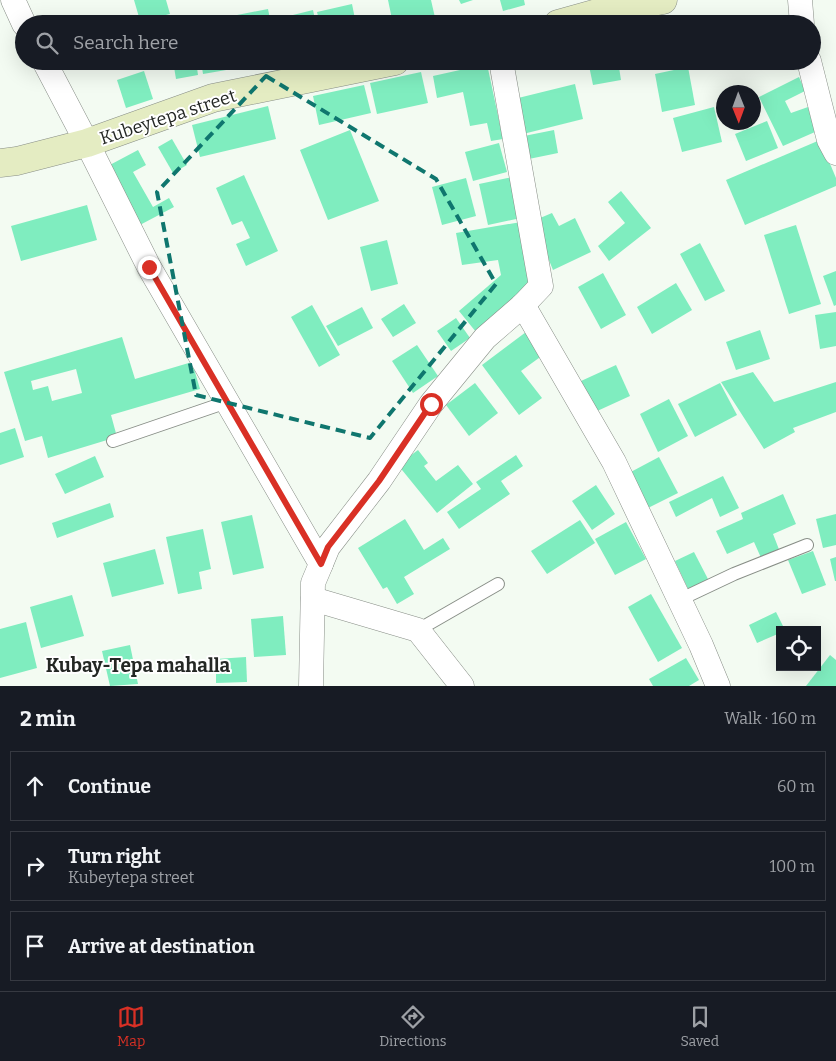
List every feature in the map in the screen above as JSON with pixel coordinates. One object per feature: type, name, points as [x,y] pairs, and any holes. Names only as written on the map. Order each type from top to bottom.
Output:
[{"type":"street","points":[[13,0],[20,15]]},
{"type":"street","points":[[581,15],[606,5],[663,0]]},
{"type":"street","points":[[800,0],[801,15]]},
{"type":"street","name":"Kubeytepa street","points":[[49,70],[88,143],[149,267],[321,564]]},
{"type":"street","name":"Kubeytepa street","points":[[0,163],[18,161],[88,143],[213,98],[351,70]]},
{"type":"street","points":[[311,686],[313,583],[328,547],[379,481],[431,404],[485,338],[523,306],[541,286],[503,70]]},
{"type":"street","points":[[811,70],[829,140],[836,153]]},
{"type":"street","points":[[523,306],[614,462],[718,686]]},
{"type":"street","points":[[313,599],[418,630],[462,686]]},
{"type":"lane","points":[[113,441],[227,402]]},
{"type":"lane","points":[[679,600],[734,574],[807,545]]},
{"type":"lane","points":[[418,630],[498,584]]},
{"type":"highlighted area","points":[[266,76],[436,179],[496,284],[370,438],[196,395],[157,192]]},
{"type":"building","points":[[134,0],[166,0],[170,14],[166,15],[138,15]]},
{"type":"building","points":[[388,0],[431,0],[434,15],[391,15]]},
{"type":"building","points":[[459,0],[473,0],[461,4]]},
{"type":"building","points":[[500,0],[524,0],[525,5],[503,11]]},
{"type":"building","points":[[352,4],[354,15],[318,15],[317,12]]},
{"type":"building","points":[[268,9],[269,15],[237,15]]},
{"type":"building","points":[[313,10],[314,15],[293,15]]},
{"type":"building","points":[[174,70],[197,70],[198,75],[176,79]]},
{"type":"building","points":[[202,70],[226,70],[203,74]]},
{"type":"building","points":[[460,70],[488,70],[503,139],[491,141],[487,123],[470,126],[463,92],[437,98],[433,76]]},
{"type":"building","points":[[590,70],[619,70],[621,80],[593,85]]},
{"type":"building","points":[[674,70],[689,70],[695,105],[662,112],[655,74]]},
{"type":"building","points":[[144,71],[153,99],[126,108],[117,80]]},
{"type":"building","points":[[421,72],[428,103],[377,114],[370,83]]},
{"type":"building","points":[[799,77],[805,91],[785,101],[791,113],[808,107],[815,132],[783,146],[761,101],[761,96]]},
{"type":"building","points":[[575,84],[583,119],[519,135],[510,100]]},
{"type":"building","points":[[364,85],[371,113],[319,125],[313,96]]},
{"type":"building","points":[[268,106],[276,139],[200,157],[192,125]]},
{"type":"building","points":[[714,107],[716,130],[719,130],[722,142],[682,152],[673,118]]},
{"type":"building","points":[[767,121],[778,148],[746,161],[735,134],[745,130],[761,130],[761,123]]},
{"type":"building","points":[[350,130],[379,201],[328,220],[300,150]]},
{"type":"building","points":[[554,130],[558,153],[524,160],[519,137]]},
{"type":"building","points":[[172,139],[187,165],[173,173],[158,147]]},
{"type":"building","points":[[820,140],[836,178],[836,186],[745,225],[726,180]]},
{"type":"building","points":[[499,143],[507,172],[473,181],[465,152]]},
{"type":"building","points":[[138,150],[146,165],[133,172],[153,207],[169,198],[174,207],[138,226],[106,167]]},
{"type":"building","points":[[244,175],[278,251],[246,266],[236,244],[250,238],[242,221],[232,225],[216,188]]},
{"type":"building","points":[[513,177],[521,218],[488,225],[479,184]]},
{"type":"building","points":[[466,178],[476,216],[442,225],[432,187]]},
{"type":"building","points":[[621,191],[651,228],[609,261],[598,246],[625,223],[608,202]]},
{"type":"building","points":[[87,205],[97,240],[21,261],[11,226]]},
{"type":"building","points":[[552,213],[559,226],[575,218],[591,252],[553,270],[533,221]]},
{"type":"building","points":[[521,222],[535,282],[476,332],[459,311],[501,275],[498,260],[462,265],[456,233]]},
{"type":"building","points":[[796,225],[821,304],[789,314],[764,235]]},
{"type":"building","points":[[387,240],[398,284],[371,291],[360,247]]},
{"type":"building","points":[[700,243],[725,291],[705,301],[680,254]]},
{"type":"building","points":[[836,271],[836,305],[834,306],[823,276]]},
{"type":"building","points":[[603,273],[626,315],[601,329],[578,287]]},
{"type":"building","points":[[676,283],[692,310],[652,334],[637,307]]},
{"type":"building","points":[[404,304],[416,323],[393,337],[381,319]]},
{"type":"building","points":[[312,305],[340,355],[319,367],[291,317]]},
{"type":"building","points":[[362,307],[373,328],[338,346],[326,326]]},
{"type":"building","points":[[836,312],[836,346],[820,349],[815,315]]},
{"type":"building","points":[[456,318],[470,338],[451,351],[437,331]]},
{"type":"building","points":[[760,330],[770,359],[736,370],[726,342]]},
{"type":"building","points":[[526,332],[543,355],[521,371],[542,398],[519,415],[482,365]]},
{"type":"building","points":[[122,337],[135,379],[192,362],[200,389],[111,415],[117,437],[48,458],[42,436],[25,441],[4,372]],"holes":[[[76,369],[82,393],[52,401],[48,386],[33,390],[31,381]]]},
{"type":"building","points":[[417,345],[438,376],[413,393],[392,361]]},
{"type":"building","points":[[616,365],[630,396],[595,412],[581,381]]},
{"type":"building","points":[[753,372],[774,402],[836,382],[836,412],[793,428],[795,432],[764,449],[721,382]]},
{"type":"building","points":[[475,383],[498,413],[469,436],[446,405]]},
{"type":"building","points":[[720,383],[737,415],[695,437],[678,404]]},
{"type":"building","points":[[669,399],[688,436],[658,452],[640,414]]},
{"type":"building","points":[[15,428],[24,457],[0,465],[0,433]]},
{"type":"building","points":[[418,450],[428,463],[424,466],[436,481],[458,465],[473,484],[437,513],[398,465]]},
{"type":"building","points":[[516,455],[523,466],[501,481],[510,494],[459,529],[447,512],[481,489],[476,482]]},
{"type":"building","points":[[95,456],[104,477],[65,494],[55,474]]},
{"type":"building","points":[[659,457],[678,493],[646,509],[627,474]]},
{"type":"building","points":[[723,476],[739,508],[720,517],[712,498],[676,517],[669,502]]},
{"type":"building","points":[[596,485],[615,514],[592,530],[572,501]]},
{"type":"building","points":[[783,494],[796,524],[773,534],[780,552],[762,560],[754,542],[727,554],[716,531],[743,519],[741,513]]},
{"type":"building","points":[[110,503],[114,517],[57,538],[52,523]]},
{"type":"building","points":[[836,514],[836,545],[823,548],[816,519]]},
{"type":"building","points":[[252,515],[264,568],[233,575],[221,522]]},
{"type":"building","points":[[405,519],[424,550],[443,538],[450,549],[404,577],[414,594],[397,604],[387,587],[383,589],[358,548]]},
{"type":"building","points":[[580,520],[595,543],[547,574],[531,551]]},
{"type":"building","points":[[626,522],[646,559],[615,575],[595,539]]},
{"type":"building","points":[[203,529],[211,569],[199,572],[202,589],[178,594],[166,537]]},
{"type":"building","points":[[155,549],[164,584],[112,597],[103,563]]},
{"type":"building","points":[[813,551],[826,585],[802,594],[788,560]]},
{"type":"building","points":[[694,552],[709,581],[689,591],[675,561]]},
{"type":"building","points":[[836,557],[836,581],[835,581],[830,559]]},
{"type":"building","points":[[651,594],[682,648],[658,662],[628,607]]},
{"type":"building","points":[[72,595],[84,636],[41,648],[30,607]]},
{"type":"building","points":[[776,612],[783,626],[776,626],[776,635],[757,643],[749,625]]},
{"type":"building","points":[[283,616],[286,655],[254,657],[251,619]]},
{"type":"building","points":[[26,622],[37,668],[0,678],[0,629]]},
{"type":"building","points":[[130,645],[138,684],[110,686],[102,651]]},
{"type":"building","points":[[830,655],[836,660],[836,686],[806,686],[818,671],[821,671],[821,667]]},
{"type":"building","points":[[246,657],[247,682],[216,683],[216,659]]},
{"type":"building","points":[[686,658],[699,680],[689,686],[653,686],[649,679]]},
{"type":"district","name":"Kubay-Tepa mahalla","points":[[138,665]]},
{"type":"route","points":[[149,267],[321,564],[328,547],[379,481],[431,404]]}]
